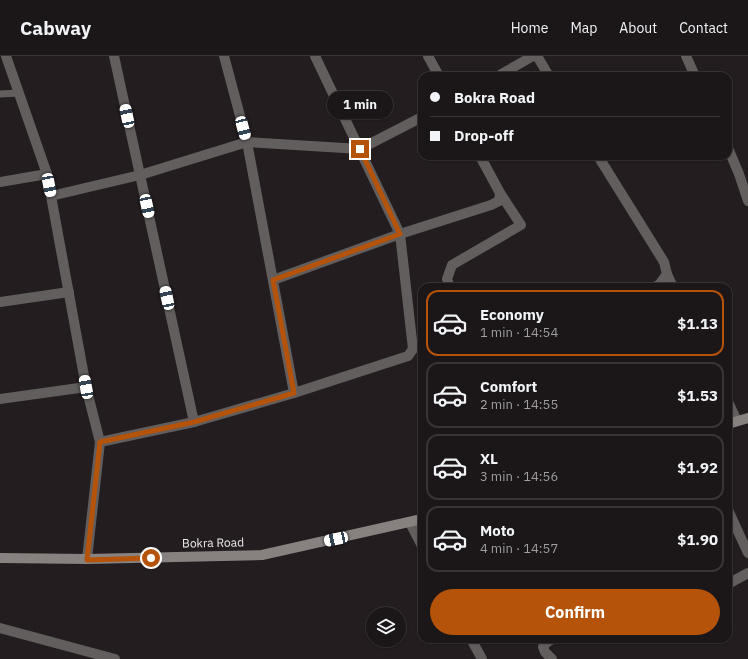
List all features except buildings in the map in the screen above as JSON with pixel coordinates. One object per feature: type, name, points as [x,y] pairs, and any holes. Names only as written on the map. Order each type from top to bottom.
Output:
[{"type":"street","points":[[6,56],[47,174],[86,387],[100,442],[87,560]]},
{"type":"street","points":[[114,56],[194,422]]},
{"type":"street","points":[[224,56],[247,142],[294,393]]},
{"type":"street","points":[[100,442],[194,422],[294,393],[408,356],[413,350],[400,234],[315,56]]},
{"type":"street","points":[[428,56],[437,72]]},
{"type":"street","points":[[505,72],[534,56]]},
{"type":"street","points":[[537,56],[547,72]]},
{"type":"street","points":[[686,56],[693,72]]},
{"type":"street","points":[[51,196],[140,175],[247,142],[360,149],[418,119]]},
{"type":"street","points":[[732,157],[748,201]]},
{"type":"street","points":[[449,283],[448,279],[452,265],[521,225],[500,193],[482,160]]},
{"type":"street","points":[[600,160],[664,262],[671,283]]},
{"type":"street","points":[[0,182],[47,174]]},
{"type":"street","points":[[273,280],[400,234],[490,205],[499,201],[500,193]]},
{"type":"street","points":[[660,283],[667,274]]},
{"type":"street","points":[[0,302],[69,292]]},
{"type":"street","points":[[0,399],[86,387]]},
{"type":"street","points":[[733,422],[748,418]]},
{"type":"street","points":[[732,517],[745,540],[748,553]]},
{"type":"street","name":"Bokra Road","points":[[0,558],[87,560],[262,555],[418,520]]},
{"type":"street","points":[[410,523],[418,538]]},
{"type":"street","points":[[732,582],[748,573]]},
{"type":"street","points":[[0,628],[115,659]]},
{"type":"street","points":[[473,643],[482,659]]},
{"type":"street","points":[[546,643],[543,647],[545,652],[552,659]]},
{"type":"lane","points":[[0,94],[19,93]]},
{"type":"route","points":[[151,558],[87,560],[100,442],[194,422],[294,393],[273,280],[400,234],[360,149]]}]
